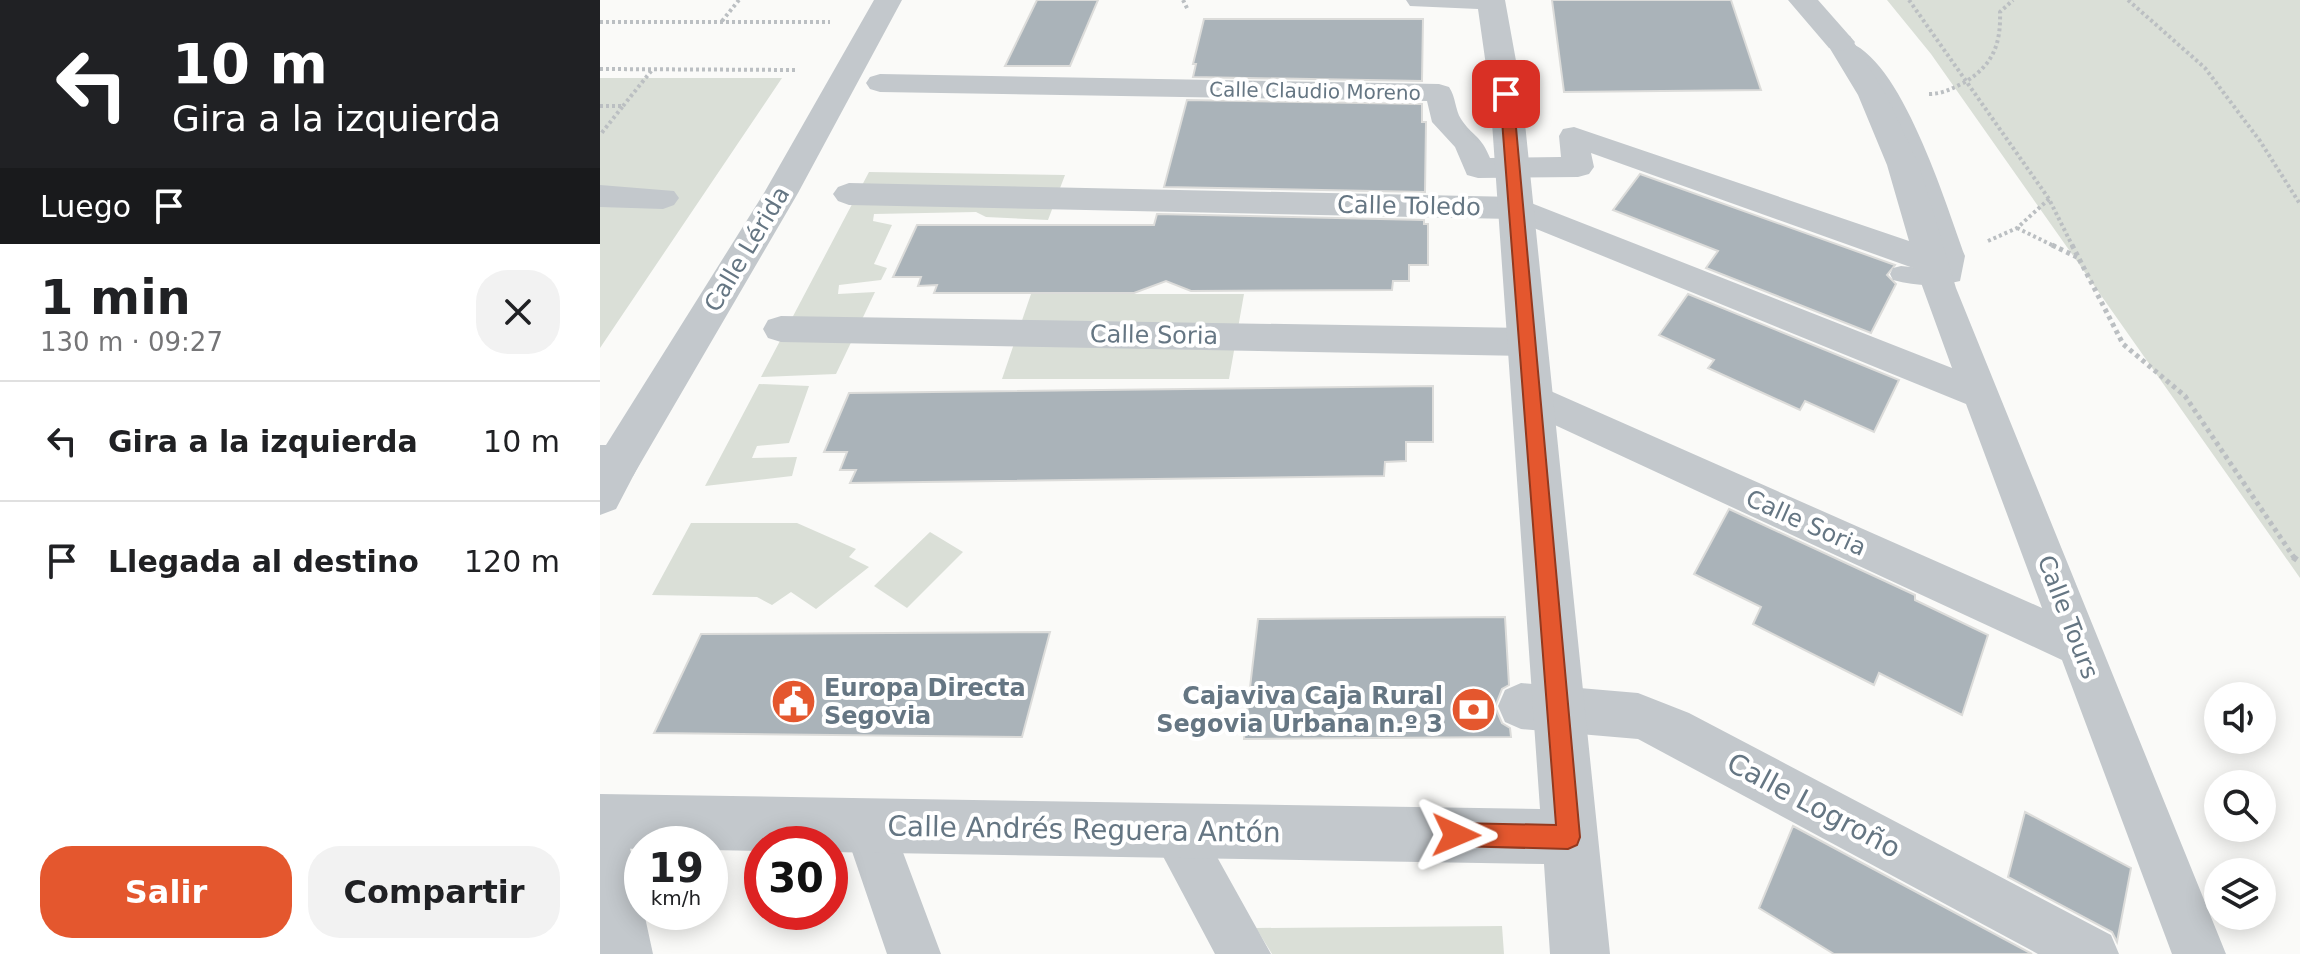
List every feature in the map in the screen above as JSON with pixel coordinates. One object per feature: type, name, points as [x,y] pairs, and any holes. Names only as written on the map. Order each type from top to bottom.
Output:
[{"type":"street","name":"Calle Lérida","points":[[606,474],[788,181],[888,0]]},
{"type":"street","points":[[1420,0],[1478,0]]},
{"type":"street","points":[[1491,0],[1506,94],[1533,399],[1540,707],[1568,837],[1580,954]]},
{"type":"street","name":"Calle Tours","points":[[1802,0],[1840,42],[1872,95],[1903,165],[1931,268],[2199,954]]},
{"type":"street","points":[[1471,1],[1480,94],[1511,154]]},
{"type":"street","name":"Calle Claudio Moreno","points":[[880,83],[1439,93],[1447,122],[1469,143],[1478,168],[1511,154],[1578,167],[1574,136],[1931,268]]},
{"type":"street","name":"Calle Toledo","points":[[849,194],[1516,208],[1981,395]]},
{"type":"street","points":[[600,196],[663,198]]},
{"type":"street","name":"Calle Soria","points":[[781,329],[1527,342]]},
{"type":"street","name":"Calle Soria","points":[[1533,399],[2079,646]]},
{"type":"street","name":"Calle Logroño","points":[[1540,707],[1638,716],[1672,729],[2092,954]]},
{"type":"street","points":[[600,823],[626,954]]},
{"type":"street","name":"Calle Andrés Reguera Antón","points":[[600,823],[1568,837]]},
{"type":"street","points":[[868,825],[914,954]]},
{"type":"street","points":[[1174,830],[1244,954]]},
{"type":"lane","name":"Calle Tours","points":[[1840,42],[1862,59],[1890,92],[1919,160],[1931,268]]},
{"type":"path","points":[[721,22],[739,0]]},
{"type":"path","points":[[1183,0],[1188,10]]},
{"type":"path","points":[[1909,0],[2049,199],[2123,344],[2185,396],[2290,555],[2300,562]]},
{"type":"path","points":[[1890,92],[1942,95],[1982,73],[1997,50],[2001,30],[2000,12],[2013,0]]},
{"type":"path","points":[[2128,0],[2205,68],[2260,141],[2300,204]]},
{"type":"path","points":[[600,22],[831,22]]},
{"type":"path","points":[[600,69],[798,70]]},
{"type":"path","points":[[600,135],[653,70]]},
{"type":"path","points":[[600,106],[623,106]]},
{"type":"path","points":[[1931,268],[2017,228],[2049,199]]},
{"type":"path","points":[[2017,228],[2079,257]]},
{"type":"shaded area","points":[[1887,0],[2300,0],[2300,578],[1931,54]]},
{"type":"shaded area","points":[[600,78],[782,78],[600,348]]},
{"type":"shaded area","points":[[869,172],[1065,175],[1048,220],[986,217],[976,212],[874,214],[873,221],[892,225],[874,264],[887,268],[881,280],[839,285],[838,294],[875,292],[836,374],[761,377]]},
{"type":"shaded area","points":[[1031,294],[1244,294],[1229,379],[1002,379]]},
{"type":"shaded area","points":[[759,384],[809,386],[789,443],[757,446],[752,458],[797,457],[792,476],[705,486]]},
{"type":"shaded area","points":[[691,523],[797,523],[856,549],[849,557],[869,567],[816,609],[791,592],[772,605],[757,597],[652,595]]},
{"type":"shaded area","points":[[930,532],[963,552],[907,608],[874,586]]},
{"type":"shaded area","points":[[1502,926],[1504,954],[1272,954],[1256,928]]},
{"type":"building","points":[[1037,0],[1098,0],[1070,66],[1005,66]]},
{"type":"building","points":[[1552,0],[1731,0],[1761,90],[1564,92]]},
{"type":"building","points":[[1204,19],[1423,19],[1422,81],[1193,77],[1196,64],[1193,64]]},
{"type":"building","points":[[1187,100],[1422,104],[1422,122],[1426,122],[1425,192],[1164,187]]},
{"type":"building","points":[[1640,174],[1895,265],[1887,275],[1896,284],[1871,333],[1706,268],[1718,251],[1613,210]]},
{"type":"building","points":[[1157,214],[1424,220],[1424,224],[1428,224],[1428,265],[1409,265],[1409,281],[1393,281],[1392,290],[1191,291],[1166,281],[1134,293],[934,293],[937,285],[918,286],[921,277],[893,277],[917,225],[1154,225]]},
{"type":"building","points":[[1688,294],[1899,380],[1874,432],[1805,401],[1800,410],[1708,368],[1714,360],[1659,335]]},
{"type":"building","points":[[1433,386],[1433,442],[1406,442],[1406,461],[1385,462],[1384,476],[850,483],[856,470],[840,470],[847,452],[824,452],[849,393]]},
{"type":"building","points":[[1729,509],[1915,595],[1915,600],[1988,635],[1962,715],[1879,673],[1874,685],[1753,624],[1761,607],[1694,574]]},
{"type":"building","points":[[1505,617],[1509,685],[1502,689],[1495,707],[1502,723],[1510,728],[1511,737],[1244,739],[1258,619]]},
{"type":"building","points":[[1050,632],[1022,737],[654,733],[701,634]]},
{"type":"building","points":[[2025,812],[2131,868],[2117,942],[2112,932],[2008,877]]},
{"type":"building","points":[[1793,826],[2032,954],[1834,954],[1759,908]]},
{"type":"place","name":"Europa Directa Segovia","points":[[793,702]]},
{"type":"place","name":"Cajaviva Caja Rural Segovia Urbana n.º 3","points":[[1474,710]]},
{"type":"route","points":[[1456,835],[1568,837],[1560,708],[1506,94]]}]
